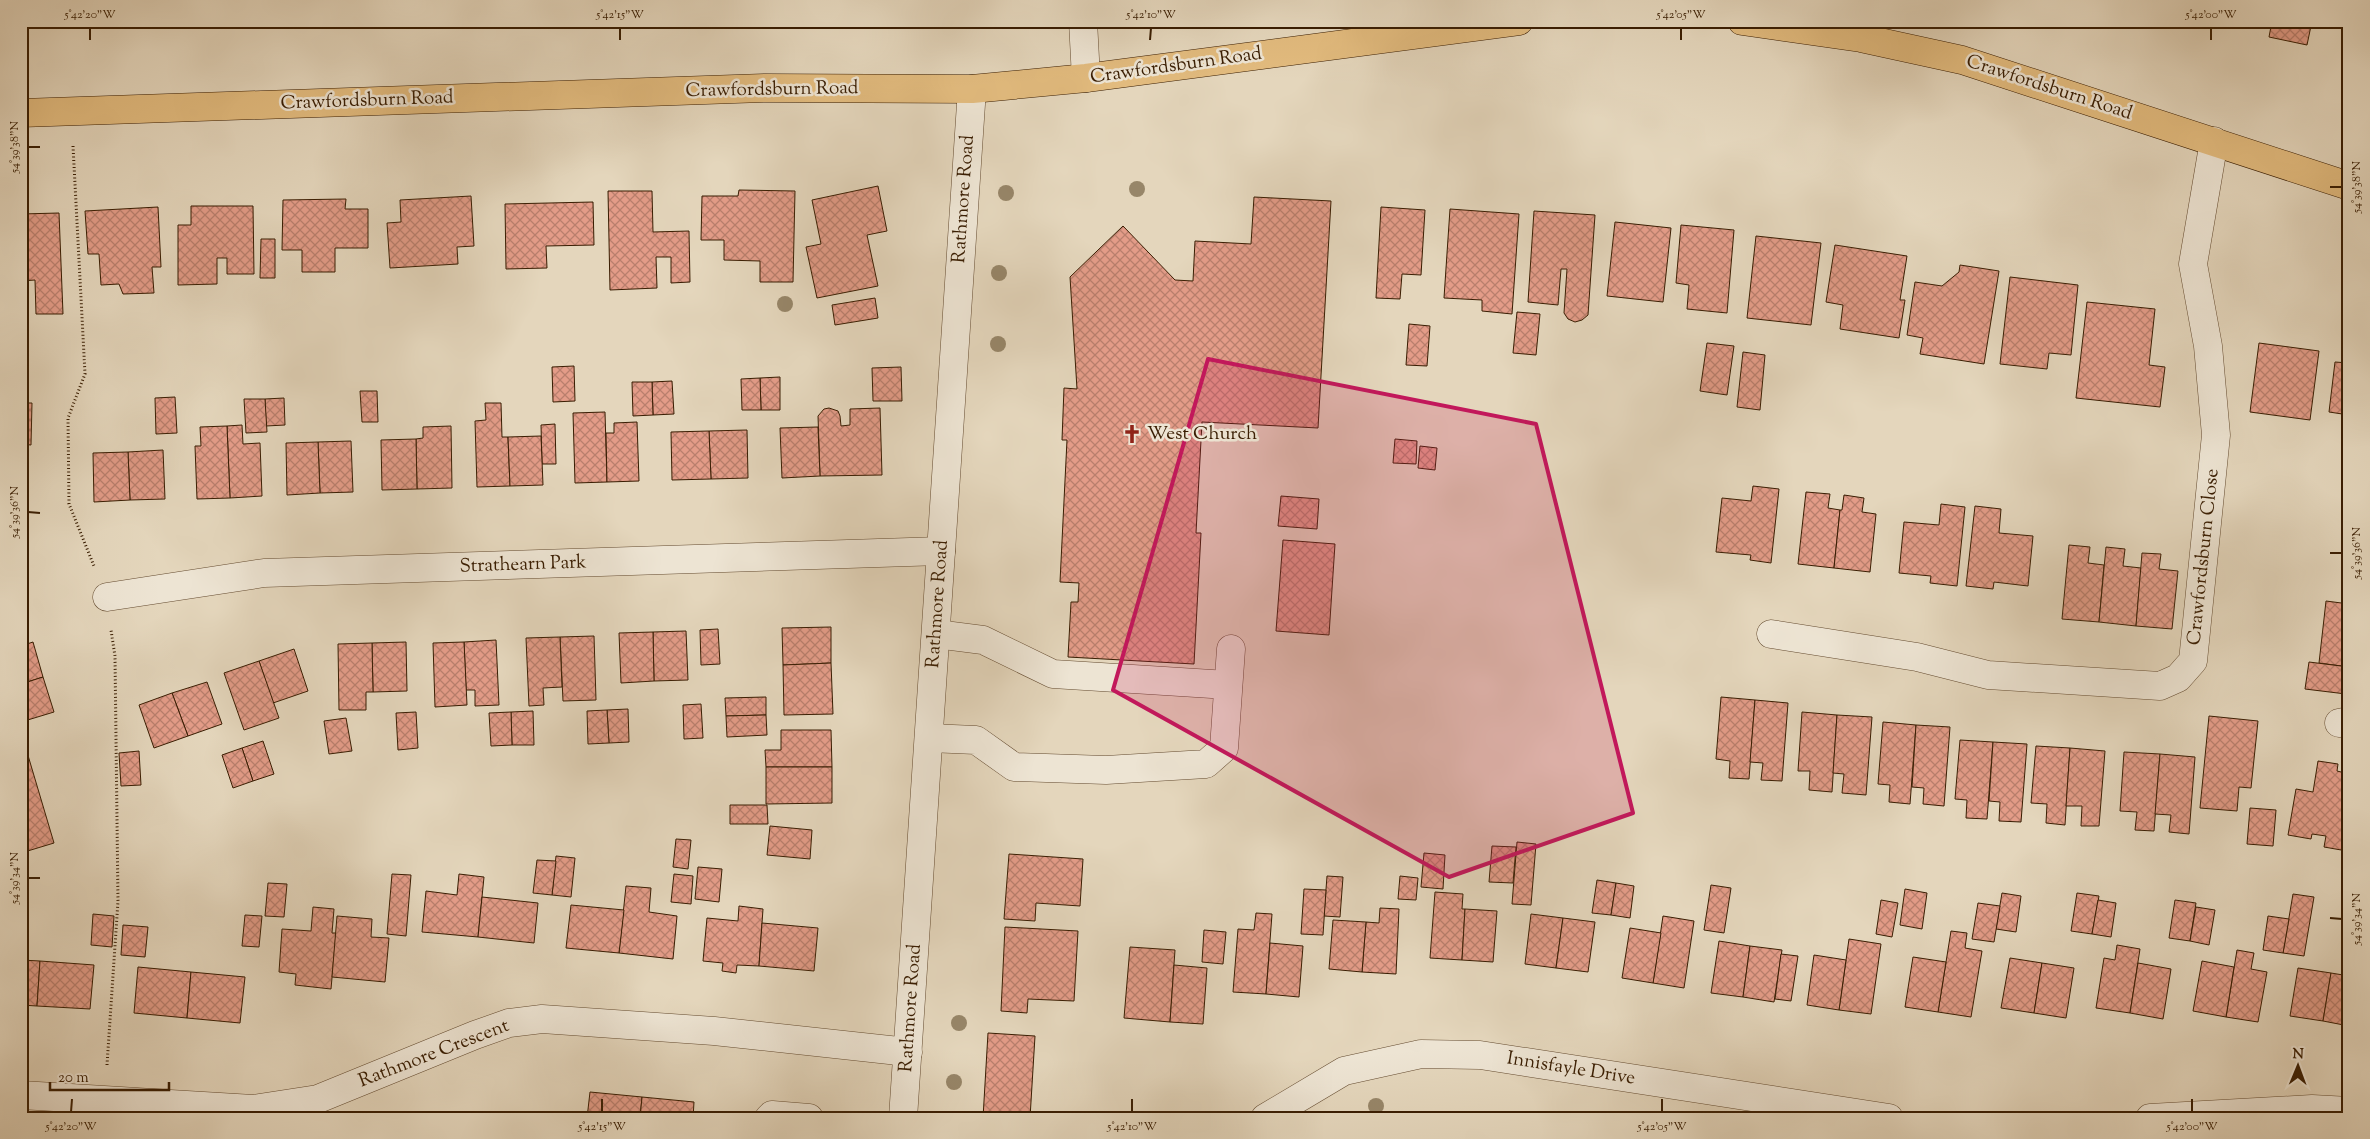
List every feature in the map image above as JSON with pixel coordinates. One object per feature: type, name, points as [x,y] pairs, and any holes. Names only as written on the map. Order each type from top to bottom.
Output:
[{"type":"main road","name":"Crawfordsburn Road","points":[[21,113],[766,88],[972,89],[1086,78],[1519,21]]},
{"type":"main road","name":"Crawfordsburn Road","points":[[1742,21],[1862,38],[1962,60],[2349,186]]},
{"type":"street","points":[[1082,21],[1086,78]]},
{"type":"street","name":"Rathmore Road","points":[[902,1118],[908,1052],[972,89]]},
{"type":"street","name":"Crawfordsburn Close","points":[[1771,634],[1918,657],[1988,675],[2160,686],[2178,678],[2193,661],[2216,436],[2208,346],[2194,264],[2214,141]]},
{"type":"street","name":"Strathearn Park","points":[[107,597],[264,573],[941,551]]},
{"type":"street","points":[[936,634],[983,640],[1053,674],[1228,685]]},
{"type":"street","points":[[929,738],[976,740],[1014,767],[1106,770],[1206,764],[1224,748],[1230,649]]},
{"type":"street","name":"Rathmore Crescent","points":[[21,1095],[254,1113],[318,1099],[474,1034],[510,1023],[542,1019],[714,1032],[908,1052]]},
{"type":"street","name":"Innisfayle Drive","points":[[1265,1118],[1344,1071],[1421,1054],[1480,1055],[1760,1108],[1889,1118]]},
{"type":"street","points":[[2150,1118],[2312,1109],[2349,1111]]},
{"type":"street","points":[[769,1118],[772,1115],[809,1118]]},
{"type":"highlighted area","points":[[1208,359],[1536,424],[1633,813],[1449,877],[1113,690]]},
{"type":"building","points":[[2272,21],[2312,21],[2307,45],[2269,37]]},
{"type":"building","points":[[878,186],[887,231],[867,235],[878,286],[817,298],[806,247],[821,244],[812,200]]},
{"type":"building","points":[[739,190],[795,191],[793,282],[760,282],[760,261],[724,260],[724,240],[701,240],[702,196],[738,196]]},
{"type":"building","points":[[608,191],[652,191],[653,232],[689,231],[690,282],[671,283],[671,257],[656,257],[657,288],[610,290]]},
{"type":"building","points":[[471,196],[474,246],[457,247],[458,264],[390,268],[387,223],[401,222],[400,200]]},
{"type":"building","name":"West Church","points":[[1254,197],[1331,201],[1318,428],[1202,422],[1196,533],[1201,533],[1194,664],[1068,657],[1071,602],[1078,602],[1079,583],[1060,582],[1067,440],[1062,440],[1064,388],[1077,389],[1070,277],[1123,226],[1175,280],[1193,281],[1195,241],[1251,244]]},
{"type":"building","points":[[346,199],[345,209],[368,209],[368,248],[335,248],[335,272],[302,272],[302,250],[282,250],[283,200]]},
{"type":"building","points":[[593,202],[594,245],[546,246],[547,268],[506,269],[505,204]]},
{"type":"building","points":[[191,206],[253,206],[254,274],[227,274],[227,258],[217,258],[217,284],[178,285],[178,225],[191,225]]},
{"type":"building","points":[[158,207],[161,267],[152,267],[154,293],[123,294],[119,284],[101,285],[99,254],[88,254],[85,211]]},
{"type":"building","points":[[1381,207],[1425,210],[1421,275],[1402,274],[1400,299],[1376,298]]},
{"type":"building","points":[[1450,209],[1519,214],[1512,314],[1482,311],[1482,300],[1444,298]]},
{"type":"building","points":[[1534,211],[1595,215],[1588,315],[1582,320],[1575,322],[1568,319],[1564,313],[1567,269],[1561,269],[1558,305],[1528,302]]},
{"type":"building","points":[[59,213],[63,314],[36,314],[35,280],[21,281],[21,214]]},
{"type":"building","points":[[1615,222],[1671,228],[1663,302],[1607,296]]},
{"type":"building","points":[[1681,225],[1734,230],[1727,313],[1687,309],[1689,285],[1676,283]]},
{"type":"building","points":[[1756,236],[1821,243],[1811,325],[1747,318]]},
{"type":"building","points":[[261,239],[275,239],[275,278],[260,278]]},
{"type":"building","points":[[1835,245],[1907,256],[1900,300],[1905,300],[1899,338],[1840,329],[1843,305],[1826,302]]},
{"type":"building","points":[[1960,265],[1999,271],[1984,364],[1920,354],[1923,338],[1907,335],[1915,282],[1942,286],[1959,272]]},
{"type":"building","points":[[2010,277],[2078,285],[2071,355],[2049,353],[2047,369],[2000,364]]},
{"type":"building","points":[[875,298],[878,318],[835,325],[832,305]]},
{"type":"building","points":[[2087,302],[2155,309],[2149,365],[2165,367],[2160,407],[2076,398]]},
{"type":"building","points":[[1517,312],[1540,314],[1536,355],[1513,353]]},
{"type":"building","points":[[1409,324],[1430,326],[1427,366],[1406,365]]},
{"type":"building","points":[[1707,343],[1734,346],[1727,395],[1700,391]]},
{"type":"building","points":[[2259,343],[2319,351],[2310,420],[2250,412]]},
{"type":"building","points":[[1743,352],[1765,355],[1760,410],[1737,407]]},
{"type":"building","points":[[2335,362],[2349,363],[2349,415],[2329,412]]},
{"type":"building","points":[[574,366],[575,401],[553,402],[552,367]]},
{"type":"building","points":[[901,367],[902,401],[873,401],[872,368]]},
{"type":"building","points":[[780,377],[780,410],[761,410],[760,378]]},
{"type":"building","points":[[760,378],[761,410],[742,410],[741,379]]},
{"type":"building","points":[[672,381],[674,414],[653,415],[652,382]]},
{"type":"building","points":[[632,382],[652,382],[653,415],[633,416]]},
{"type":"building","points":[[360,391],[377,391],[378,422],[362,422]]},
{"type":"building","points":[[175,397],[177,433],[156,434],[155,398]]},
{"type":"building","points":[[284,398],[285,425],[266,426],[265,399]]},
{"type":"building","points":[[244,399],[265,399],[267,432],[246,433]]},
{"type":"building","points":[[21,403],[32,403],[31,445],[21,444]]},
{"type":"building","points":[[485,403],[501,403],[502,437],[508,437],[510,486],[477,487],[475,421],[486,420]]},
{"type":"building","points":[[829,408],[838,411],[841,426],[850,425],[850,409],[880,408],[882,475],[820,476],[818,416],[824,409]]},
{"type":"building","points":[[605,412],[607,482],[575,483],[573,413]]},
{"type":"building","points":[[637,422],[639,481],[607,482],[606,433],[614,433],[614,423]]},
{"type":"building","points":[[555,424],[556,464],[542,464],[541,425]]},
{"type":"building","points":[[242,425],[243,444],[260,443],[262,496],[230,498],[227,426]]},
{"type":"building","points":[[227,426],[230,498],[197,499],[195,446],[201,446],[200,427]]},
{"type":"building","points":[[451,426],[452,488],[417,489],[416,439],[423,438],[423,427]]},
{"type":"building","points":[[818,427],[820,476],[782,478],[780,428]]},
{"type":"building","points":[[747,430],[748,478],[711,479],[709,431]]},
{"type":"building","points":[[709,431],[711,479],[672,480],[671,432]]},
{"type":"building","points":[[541,436],[543,485],[510,486],[508,437]]},
{"type":"building","points":[[416,439],[417,489],[382,490],[381,440]]},
{"type":"building","points":[[1395,439],[1417,441],[1416,464],[1393,463]]},
{"type":"building","points":[[351,441],[353,492],[320,493],[318,442]]},
{"type":"building","points":[[318,442],[320,493],[287,495],[286,443]]},
{"type":"building","points":[[1420,446],[1437,448],[1435,470],[1418,468]]},
{"type":"building","points":[[163,450],[165,499],[130,500],[128,452]]},
{"type":"building","points":[[128,452],[130,500],[94,502],[93,453]]},
{"type":"building","points":[[1753,486],[1779,489],[1771,563],[1750,560],[1751,555],[1716,552],[1722,498],[1751,501]]},
{"type":"building","points":[[1806,492],[1830,494],[1828,508],[1840,510],[1834,568],[1798,564]]},
{"type":"building","points":[[1844,495],[1864,498],[1862,512],[1876,514],[1870,572],[1834,568],[1840,510],[1842,510]]},
{"type":"building","points":[[1281,496],[1319,499],[1317,529],[1278,526]]},
{"type":"building","points":[[1941,504],[1965,507],[1957,586],[1930,583],[1931,576],[1899,573],[1904,522],[1939,525]]},
{"type":"building","points":[[1975,506],[2001,509],[1999,533],[2033,536],[2028,586],[1994,582],[1993,589],[1966,586]]},
{"type":"building","points":[[21,532],[24,532],[24,568],[21,568]]},
{"type":"building","points":[[1283,540],[1335,544],[1329,635],[1276,631]]},
{"type":"building","points":[[2069,545],[2090,547],[2088,563],[2104,565],[2099,622],[2062,619]]},
{"type":"building","points":[[2106,547],[2125,549],[2123,566],[2141,568],[2136,626],[2099,622]]},
{"type":"building","points":[[2142,553],[2161,554],[2159,569],[2178,571],[2172,629],[2136,626]]},
{"type":"building","points":[[21,568],[24,568],[24,603],[21,603]]},
{"type":"building","points":[[2326,601],[2349,604],[2349,667],[2319,663]]},
{"type":"building","points":[[831,627],[831,663],[783,665],[782,628]]},
{"type":"building","points":[[718,629],[720,664],[701,665],[700,630]]},
{"type":"building","points":[[686,631],[688,680],[654,681],[653,632]]},
{"type":"building","points":[[653,632],[654,681],[621,683],[619,633]]},
{"type":"building","points":[[594,636],[596,700],[563,701],[560,637]]},
{"type":"building","points":[[560,637],[562,687],[543,688],[544,705],[529,706],[526,638]]},
{"type":"building","points":[[496,640],[499,705],[475,706],[475,690],[466,690],[464,642]]},
{"type":"building","points":[[33,642],[43,677],[21,684],[21,646]]},
{"type":"building","points":[[406,642],[407,691],[373,692],[372,643]]},
{"type":"building","points":[[464,642],[467,705],[435,707],[433,643]]},
{"type":"building","points":[[372,643],[373,692],[366,692],[366,710],[339,710],[338,644]]},
{"type":"building","points":[[294,649],[308,691],[273,703],[259,661]]},
{"type":"building","points":[[259,661],[279,718],[244,730],[224,673]]},
{"type":"building","points":[[2309,662],[2349,667],[2346,694],[2305,689]]},
{"type":"building","points":[[831,663],[833,714],[784,715],[783,665]]},
{"type":"building","points":[[43,677],[54,712],[21,722],[21,684]]},
{"type":"building","points":[[207,682],[222,724],[188,736],[172,693]]},
{"type":"building","points":[[172,693],[188,736],[154,748],[139,705]]},
{"type":"building","points":[[766,697],[766,715],[726,716],[725,698]]},
{"type":"building","points":[[1721,697],[1755,700],[1749,779],[1729,778],[1730,761],[1716,759]]},
{"type":"building","points":[[1755,700],[1788,703],[1782,781],[1761,780],[1763,763],[1750,762]]},
{"type":"building","points":[[701,704],[703,738],[684,739],[683,705]]},
{"type":"building","points":[[628,709],[629,742],[609,743],[607,710]]},
{"type":"building","points":[[607,710],[609,743],[588,744],[587,711]]},
{"type":"building","points":[[533,711],[534,745],[512,745],[511,712]]},
{"type":"building","points":[[416,712],[418,748],[398,750],[396,713]]},
{"type":"building","points":[[511,712],[512,745],[491,746],[489,713]]},
{"type":"building","points":[[1802,712],[1837,715],[1832,792],[1809,790],[1810,771],[1798,771]]},
{"type":"building","points":[[766,715],[767,735],[727,737],[726,716]]},
{"type":"building","points":[[1837,715],[1872,717],[1866,795],[1842,793],[1844,774],[1833,773]]},
{"type":"building","points":[[2209,716],[2258,721],[2251,788],[2239,787],[2237,811],[2200,808]]},
{"type":"building","points":[[346,718],[352,751],[329,754],[324,721]]},
{"type":"building","points":[[1883,722],[1916,725],[1910,804],[1889,802],[1890,785],[1878,784]]},
{"type":"building","points":[[1916,725],[1950,727],[1944,806],[1923,804],[1924,788],[1912,787]]},
{"type":"building","points":[[781,730],[831,730],[832,767],[766,767],[765,750],[781,750]]},
{"type":"building","points":[[1960,740],[1993,742],[1987,819],[1966,818],[1967,800],[1955,799]]},
{"type":"building","points":[[263,741],[274,774],[253,781],[242,748]]},
{"type":"building","points":[[1993,742],[2027,744],[2021,822],[1999,821],[2000,802],[1989,801]]},
{"type":"building","points":[[2036,746],[2070,748],[2065,825],[2046,823],[2047,804],[2031,803]]},
{"type":"building","points":[[242,748],[253,781],[233,788],[222,755]]},
{"type":"building","points":[[2070,748],[2105,751],[2099,826],[2081,826],[2082,806],[2066,806]]},
{"type":"building","points":[[139,751],[141,785],[121,786],[119,753]]},
{"type":"building","points":[[27,752],[54,843],[21,853],[21,754]]},
{"type":"building","points":[[2124,752],[2160,754],[2154,831],[2135,830],[2137,812],[2120,811]]},
{"type":"building","points":[[2160,754],[2195,757],[2189,834],[2169,832],[2171,815],[2155,814]]},
{"type":"building","points":[[2318,761],[2338,764],[2337,771],[2349,774],[2349,838],[2347,851],[2324,847],[2326,836],[2312,834],[2311,839],[2288,835],[2296,789],[2313,792]]},
{"type":"building","points":[[766,767],[832,767],[832,803],[766,804]]},
{"type":"building","points":[[730,805],[767,805],[768,824],[730,824]]},
{"type":"building","points":[[2250,808],[2276,810],[2273,846],[2247,844]]},
{"type":"building","points":[[770,826],[812,830],[810,859],[767,855]]},
{"type":"building","points":[[676,839],[691,840],[688,869],[673,867]]},
{"type":"building","points":[[1517,842],[1536,844],[1531,905],[1512,904]]},
{"type":"building","points":[[1492,846],[1516,847],[1513,883],[1489,882]]},
{"type":"building","points":[[1424,853],[1445,855],[1443,889],[1421,887]]},
{"type":"building","points":[[1009,854],[1083,859],[1080,906],[1036,903],[1035,921],[1004,919]]},
{"type":"building","points":[[556,856],[575,858],[571,897],[552,895]]},
{"type":"building","points":[[537,860],[556,861],[552,895],[533,893]]},
{"type":"building","points":[[698,867],[722,869],[719,902],[695,899]]},
{"type":"building","points":[[392,874],[411,875],[406,936],[387,934]]},
{"type":"building","points":[[459,874],[484,877],[478,937],[422,932],[426,891],[457,895]]},
{"type":"building","points":[[674,874],[693,876],[691,904],[671,902]]},
{"type":"building","points":[[1327,876],[1343,877],[1340,917],[1324,916]]},
{"type":"building","points":[[1400,876],[1418,878],[1416,900],[1398,899]]},
{"type":"building","points":[[1597,880],[1616,883],[1611,915],[1592,913]]},
{"type":"building","points":[[268,883],[287,884],[284,917],[265,916]]},
{"type":"building","points":[[1616,883],[1634,886],[1630,918],[1611,915]]},
{"type":"building","points":[[1711,885],[1731,888],[1724,933],[1704,930]]},
{"type":"building","points":[[626,886],[651,888],[649,912],[677,916],[673,959],[619,953]]},
{"type":"building","points":[[1304,889],[1326,890],[1323,935],[1301,934]]},
{"type":"building","points":[[1905,889],[1927,893],[1922,929],[1900,925]]},
{"type":"building","points":[[1435,892],[1463,894],[1462,909],[1465,909],[1462,960],[1430,958]]},
{"type":"building","points":[[2002,893],[2021,896],[2016,932],[1996,929]]},
{"type":"building","points":[[2077,893],[2099,896],[2092,934],[2071,931]]},
{"type":"building","points":[[2293,894],[2314,897],[2304,956],[2283,953]]},
{"type":"building","points":[[482,897],[538,903],[534,943],[478,937]]},
{"type":"building","points":[[1881,900],[1898,903],[1892,937],[1876,934]]},
{"type":"building","points":[[2098,900],[2116,903],[2111,937],[2092,934]]},
{"type":"building","points":[[2175,900],[2196,903],[2190,941],[2169,938]]},
{"type":"building","points":[[1978,903],[2000,906],[1994,942],[1972,939]]},
{"type":"building","points":[[571,905],[624,910],[619,953],[566,948]]},
{"type":"building","points":[[739,906],[763,909],[759,966],[737,965],[736,973],[722,971],[723,963],[703,961],[707,918],[738,921]]},
{"type":"building","points":[[313,907],[334,909],[332,933],[336,933],[331,989],[295,985],[296,974],[279,972],[282,929],[311,931]]},
{"type":"building","points":[[2196,907],[2215,910],[2209,945],[2190,941]]},
{"type":"building","points":[[1380,908],[1399,909],[1396,974],[1362,972],[1366,922],[1379,923]]},
{"type":"building","points":[[1465,909],[1497,911],[1493,962],[1462,960]]},
{"type":"building","points":[[1256,913],[1272,914],[1266,994],[1233,992],[1238,929],[1254,930]]},
{"type":"building","points":[[93,914],[114,916],[112,947],[91,945]]},
{"type":"building","points":[[1531,914],[1563,918],[1556,968],[1525,964]]},
{"type":"building","points":[[245,915],[262,916],[259,947],[242,946]]},
{"type":"building","points":[[337,916],[372,919],[371,937],[389,938],[385,982],[332,977]]},
{"type":"building","points":[[1663,916],[1694,921],[1684,988],[1653,983]]},
{"type":"building","points":[[2268,916],[2289,919],[2283,953],[2263,950]]},
{"type":"building","points":[[1563,918],[1595,922],[1588,972],[1556,968]]},
{"type":"building","points":[[1333,920],[1366,922],[1362,972],[1329,969]]},
{"type":"building","points":[[762,923],[818,928],[814,971],[759,966]]},
{"type":"building","points":[[123,925],[148,927],[145,957],[121,955]]},
{"type":"building","points":[[1005,927],[1078,931],[1074,1001],[1028,999],[1027,1013],[1001,1011]]},
{"type":"building","points":[[1630,928],[1661,933],[1653,983],[1622,978]]},
{"type":"building","points":[[1204,930],[1226,932],[1223,964],[1202,962]]},
{"type":"building","points":[[1951,931],[1967,933],[1965,948],[1982,951],[1971,1017],[1938,1012]]},
{"type":"building","points":[[1849,939],[1881,944],[1871,1014],[1839,1010]]},
{"type":"building","points":[[1719,941],[1750,946],[1743,997],[1711,993]]},
{"type":"building","points":[[1270,943],[1303,946],[1299,997],[1266,994]]},
{"type":"building","points":[[2117,945],[2140,949],[2130,1013],[2096,1008],[2104,958],[2115,960]]},
{"type":"building","points":[[1750,946],[1782,950],[1774,1002],[1743,997]]},
{"type":"building","points":[[1130,947],[1175,950],[1170,1022],[1124,1018]]},
{"type":"building","points":[[2237,950],[2254,953],[2251,969],[2267,972],[2258,1022],[2226,1017]]},
{"type":"building","points":[[1781,954],[1798,956],[1791,1001],[1775,999]]},
{"type":"building","points":[[1814,955],[1846,960],[1839,1010],[1807,1005]]},
{"type":"building","points":[[1913,957],[1946,962],[1938,1012],[1905,1007]]},
{"type":"building","points":[[2010,958],[2042,963],[2034,1013],[2001,1008]]},
{"type":"building","points":[[21,960],[40,961],[37,1006],[21,1005]]},
{"type":"building","points":[[40,961],[94,965],[90,1009],[37,1006]]},
{"type":"building","points":[[2202,961],[2234,967],[2226,1017],[2193,1011]]},
{"type":"building","points":[[2042,963],[2074,968],[2066,1018],[2034,1013]]},
{"type":"building","points":[[2138,963],[2171,969],[2163,1019],[2130,1013]]},
{"type":"building","points":[[1174,965],[1207,968],[1203,1024],[1170,1022]]},
{"type":"building","points":[[138,967],[191,972],[187,1018],[134,1013]]},
{"type":"building","points":[[2298,968],[2331,973],[2323,1021],[2290,1016]]},
{"type":"building","points":[[191,972],[245,977],[240,1023],[187,1018]]},
{"type":"building","points":[[2331,973],[2349,976],[2349,1026],[2323,1021]]},
{"type":"building","points":[[988,1033],[1035,1036],[1030,1118],[983,1118]]},
{"type":"building","points":[[590,1092],[642,1097],[640,1118],[587,1118]]},
{"type":"building","points":[[642,1097],[694,1102],[693,1118],[640,1118]]},
{"type":"place","name":"West Church","points":[[1132,434]]}]
